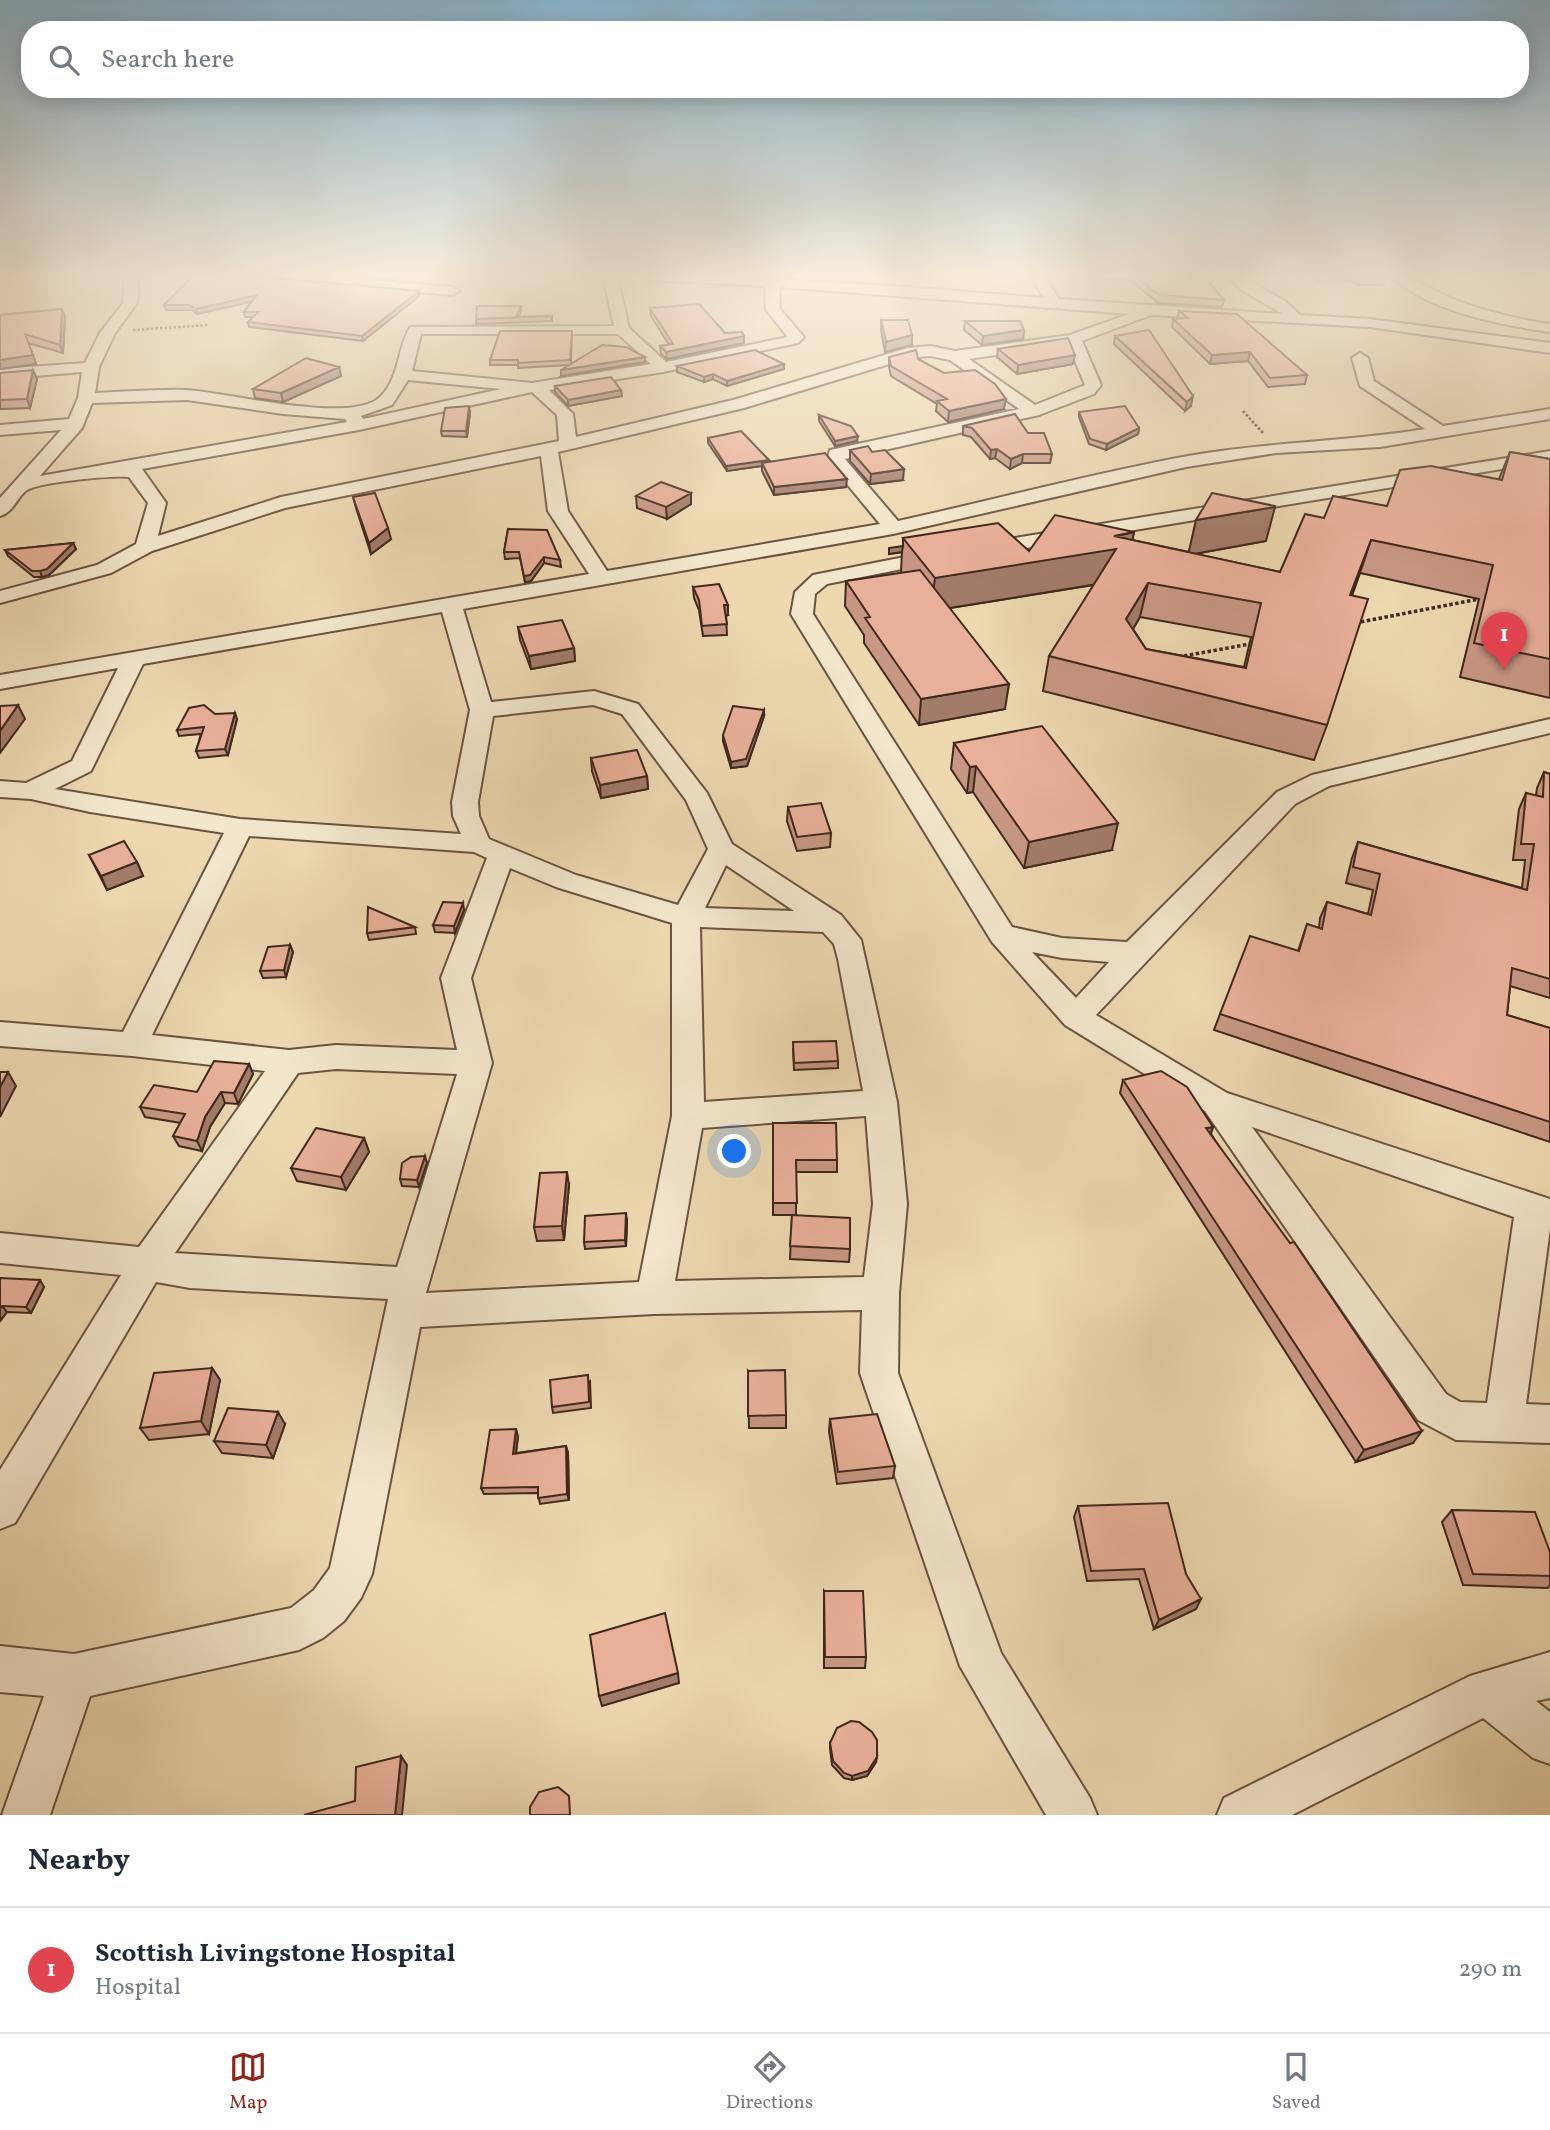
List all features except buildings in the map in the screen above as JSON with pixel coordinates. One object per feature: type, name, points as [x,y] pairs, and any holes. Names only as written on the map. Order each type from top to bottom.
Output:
[{"type":"street","points":[[0,510],[11,490],[76,424],[86,398],[94,361]]},
{"type":"street","points":[[86,398],[187,395],[355,419],[386,401],[403,375],[407,361]]},
{"type":"street","points":[[656,361],[663,367]]},
{"type":"street","points":[[11,490],[192,456],[248,441],[355,419],[692,361]]},
{"type":"street","points":[[0,597],[104,569],[145,547],[298,499],[549,449],[738,404],[882,361]]},
{"type":"street","points":[[962,361],[1033,411]]},
{"type":"street","points":[[893,528],[836,460],[836,454],[1033,411],[1092,388],[1081,361]]},
{"type":"street","points":[[1361,361],[1366,383],[1440,432]]},
{"type":"street","points":[[0,374],[91,367]]},
{"type":"street","points":[[403,375],[538,388],[565,414],[568,443]]},
{"type":"street","points":[[0,682],[133,662],[893,528],[1147,469],[1276,448],[1380,442],[1550,414]]},
{"type":"street","points":[[0,430],[76,424]]},
{"type":"street","points":[[549,449],[558,511],[603,580]]},
{"type":"street","points":[[1504,1424],[1542,1212],[1216,1102],[1076,1017],[1002,935],[802,614],[805,592],[820,579],[836,573],[1550,456]]},
{"type":"street","points":[[116,470],[135,472],[157,503],[145,547]]},
{"type":"street","points":[[451,606],[482,710],[465,802],[466,816],[490,850]]},
{"type":"street","points":[[0,804],[82,766],[133,662]]},
{"type":"street","points":[[482,710],[594,698],[630,709],[698,799],[721,849],[831,922],[847,940],[881,1102],[890,1204],[881,1293],[879,1373],[983,1666],[1073,1815]]},
{"type":"street","points":[[1076,1017],[1134,953],[1286,798],[1302,788],[1321,780],[1550,726]]},
{"type":"street","points":[[0,789],[30,791],[240,827],[490,850],[566,881],[686,917],[831,922]]},
{"type":"street","points":[[132,1044],[240,827]]},
{"type":"street","points":[[654,1298],[688,1116],[686,917],[721,849]]},
{"type":"street","points":[[0,1669],[74,1677],[299,1628],[318,1617],[340,1596],[350,1574],[408,1298],[476,1063],[456,978],[490,850]]},
{"type":"street","points":[[1002,935],[1062,948],[1134,953]]},
{"type":"street","points":[[0,1034],[132,1044],[289,1062],[336,1057],[476,1063]]},
{"type":"street","points":[[0,1508],[146,1266],[289,1062]]},
{"type":"street","points":[[688,1116],[881,1102]]},
{"type":"street","points":[[1216,1102],[1432,1407],[1456,1421],[1550,1424]]},
{"type":"street","points":[[0,1248],[84,1258],[114,1258],[190,1272],[408,1298],[654,1298],[881,1293]]},
{"type":"street","points":[[1241,1815],[1486,1692],[1550,1675]]},
{"type":"street","points":[[26,1815],[74,1677]]},
{"type":"street","points":[[1486,1692],[1550,1741]]},
{"type":"path","points":[[1242,411],[1276,448]]},
{"type":"path","points":[[1353,623],[1479,599]]},
{"type":"path","points":[[1177,657],[1250,644]]},
{"type":"path","points":[[1189,655],[1197,664]]},
{"type":"place","name":"Scottish Livingstone Hospital","points":[[1504,670]]}]
